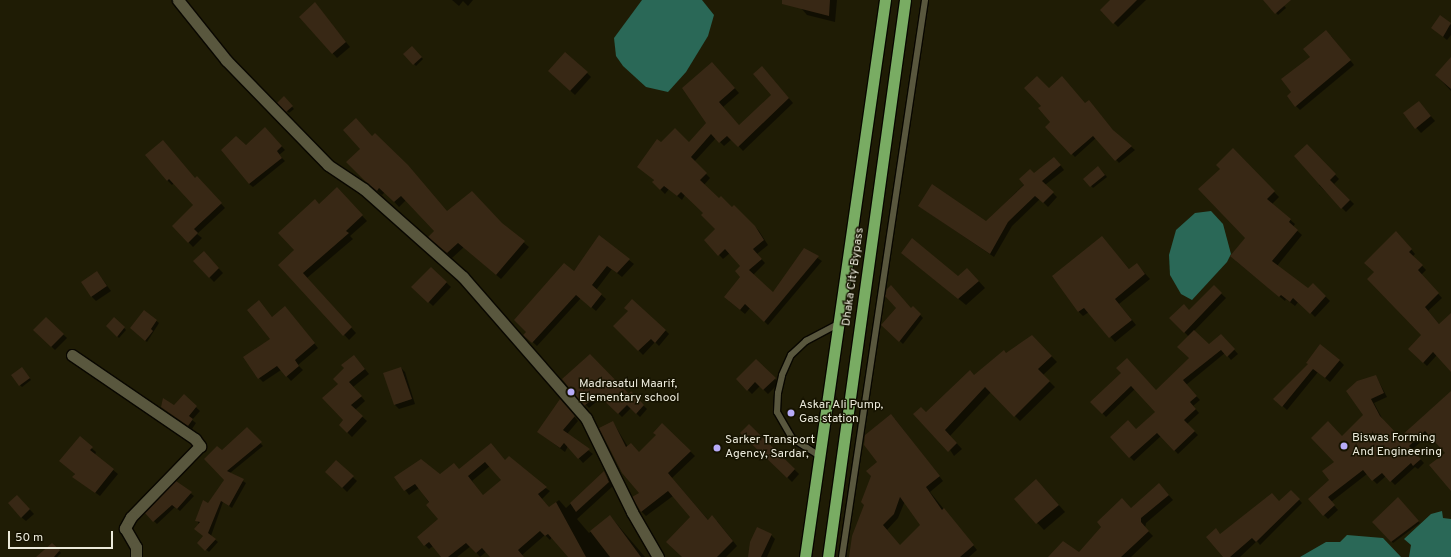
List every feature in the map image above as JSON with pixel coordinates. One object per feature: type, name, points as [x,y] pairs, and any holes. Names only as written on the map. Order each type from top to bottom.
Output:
[{"type":"highway","points":[[805,557],[818,455],[885,0]]},
{"type":"highway","name":"Dhaka City Bypass","points":[[828,557],[905,0]]},
{"type":"street","points":[[178,0],[226,60],[328,165],[364,189],[463,277],[586,418],[632,512],[658,557]]},
{"type":"street","points":[[72,355],[195,440],[200,446],[131,517],[125,528],[136,547],[136,557]]},
{"type":"lane","points":[[842,557],[925,0]]},
{"type":"lane","points":[[818,455],[792,438],[777,412],[778,393],[782,375],[792,355],[806,341],[838,324]]},
{"type":"water","points":[[642,0],[702,0],[714,15],[708,36],[686,72],[668,92],[646,87],[623,66],[616,56],[614,38]]},
{"type":"water","points":[[1211,211],[1223,224],[1231,254],[1227,262],[1192,300],[1181,294],[1170,275],[1169,255],[1176,230],[1195,213]]},
{"type":"water","points":[[1442,511],[1443,518],[1451,519],[1451,557],[1409,557],[1411,545],[1404,539],[1431,514]]},
{"type":"water","points":[[1347,535],[1383,538],[1401,557],[1300,557],[1326,542],[1340,542]]},
{"type":"building","points":[[782,0],[830,0],[829,16],[782,4]]},
{"type":"building","points":[[1110,0],[1137,0],[1113,24],[1100,10]]},
{"type":"building","points":[[1263,0],[1291,0],[1275,14]]},
{"type":"building","points":[[315,2],[346,42],[332,54],[299,17]]},
{"type":"building","points":[[1440,15],[1451,23],[1443,37],[1431,28]]},
{"type":"building","points":[[1326,30],[1351,60],[1295,107],[1287,96],[1291,92],[1281,79],[1310,57],[1303,49]]},
{"type":"building","points":[[412,46],[422,57],[413,65],[403,54]]},
{"type":"building","points":[[565,52],[588,72],[570,91],[548,71]]},
{"type":"building","points":[[1451,57],[1451,89],[1435,75]]},
{"type":"building","points":[[712,62],[735,88],[719,102],[739,125],[771,95],[753,74],[762,66],[789,98],[738,147],[727,136],[719,143],[711,134],[691,157],[707,173],[700,180],[719,198],[721,196],[732,207],[734,205],[755,226],[764,240],[753,249],[762,259],[749,270],[773,292],[804,248],[819,256],[764,322],[745,304],[740,310],[724,297],[740,277],[735,271],[740,266],[725,249],[718,256],[704,240],[715,229],[701,215],[703,213],[681,192],[677,196],[664,186],[660,190],[652,182],[654,180],[637,167],[657,139],[661,142],[675,128],[689,142],[706,123],[682,88]]},
{"type":"building","points":[[1037,76],[1049,88],[1062,76],[1085,103],[1089,100],[1113,130],[1132,146],[1115,161],[1093,136],[1071,155],[1045,127],[1050,122],[1038,108],[1041,106],[1024,88]]},
{"type":"building","points":[[284,96],[293,106],[286,112],[277,103]]},
{"type":"building","points":[[1419,101],[1431,116],[1415,129],[1403,113]]},
{"type":"building","points":[[356,118],[372,136],[375,133],[408,165],[447,211],[472,191],[502,223],[525,241],[496,275],[458,243],[447,253],[428,237],[434,231],[401,196],[394,202],[379,188],[377,191],[365,181],[346,162],[360,149],[343,130]]},
{"type":"building","points":[[265,127],[282,146],[277,151],[282,158],[249,184],[221,150],[236,136],[246,145]]},
{"type":"building","points":[[163,140],[195,178],[197,176],[222,203],[194,229],[198,233],[188,243],[172,226],[193,205],[169,179],[167,181],[145,155]]},
{"type":"building","points":[[1307,144],[1336,174],[1330,180],[1350,200],[1341,209],[1294,156]]},
{"type":"building","points":[[1233,148],[1275,191],[1267,199],[1291,219],[1289,222],[1298,230],[1272,261],[1308,288],[1313,283],[1326,296],[1310,314],[1293,298],[1290,302],[1281,295],[1279,297],[1230,256],[1245,238],[1198,189],[1220,169],[1216,165]]},
{"type":"building","points":[[1054,157],[1061,165],[1042,181],[1054,192],[1043,203],[1035,196],[1008,222],[990,254],[918,206],[932,184],[986,221],[1024,185],[1019,179],[1030,169],[1034,173]]},
{"type":"building","points":[[1098,166],[1105,175],[1090,187],[1083,179]]},
{"type":"building","points":[[337,187],[363,215],[346,231],[349,233],[303,273],[352,327],[343,336],[278,265],[294,250],[278,233],[315,199],[319,204]]},
{"type":"building","points":[[1396,231],[1412,249],[1409,252],[1423,265],[1418,270],[1439,293],[1425,307],[1439,324],[1451,313],[1451,372],[1433,352],[1423,363],[1408,349],[1421,335],[1367,279],[1374,272],[1364,263]]},
{"type":"building","points":[[599,235],[630,259],[617,273],[607,266],[592,285],[602,294],[591,308],[576,295],[532,343],[523,335],[526,332],[514,320],[564,263],[574,271]]},
{"type":"building","points":[[1102,236],[1129,269],[1137,263],[1145,274],[1115,299],[1132,320],[1109,338],[1084,308],[1078,312],[1052,276]]},
{"type":"building","points":[[912,238],[958,276],[967,268],[979,281],[958,299],[901,253]]},
{"type":"building","points":[[204,251],[219,268],[209,278],[193,261]]},
{"type":"building","points":[[431,267],[447,282],[428,303],[411,287]]},
{"type":"building","points":[[97,271],[107,286],[91,297],[81,282]]},
{"type":"building","points":[[891,285],[911,308],[913,306],[921,314],[899,342],[881,325],[896,308],[885,296],[887,289]]},
{"type":"building","points":[[1214,285],[1222,293],[1184,333],[1169,318],[1184,304],[1189,310]]},
{"type":"building","points":[[632,299],[666,330],[655,343],[651,339],[638,351],[613,326],[628,311],[624,308]]},
{"type":"building","points":[[259,300],[272,317],[285,306],[315,343],[295,360],[299,366],[286,377],[277,366],[258,379],[243,357],[270,339],[247,310]]},
{"type":"building","points":[[144,310],[157,320],[151,329],[153,331],[145,341],[130,328]]},
{"type":"building","points":[[46,317],[64,334],[51,347],[33,330]]},
{"type":"building","points":[[114,317],[125,327],[117,337],[106,326]]},
{"type":"building","points":[[1194,330],[1209,344],[1221,334],[1235,349],[1227,357],[1221,350],[1183,380],[1197,396],[1190,402],[1196,409],[1184,420],[1195,431],[1174,451],[1157,433],[1129,458],[1110,437],[1128,420],[1136,429],[1155,412],[1131,386],[1102,414],[1090,402],[1121,373],[1116,368],[1127,358],[1156,390],[1189,358],[1177,347]]},
{"type":"building","points":[[1032,335],[1052,356],[1038,369],[1050,381],[1014,417],[985,387],[945,430],[957,443],[948,452],[913,414],[921,407],[926,412],[970,370],[974,375],[1004,350],[1006,353]]},
{"type":"building","points":[[1320,344],[1340,360],[1325,378],[1313,369],[1282,407],[1273,399],[1308,364],[1306,363]]},
{"type":"building","points":[[590,354],[629,394],[631,391],[644,405],[636,414],[627,405],[618,414],[598,395],[584,406],[562,379]]},
{"type":"building","points":[[354,355],[365,369],[349,382],[362,396],[351,405],[363,416],[347,433],[339,425],[343,420],[322,398],[338,384],[333,379],[344,368],[341,365]]},
{"type":"building","points":[[756,359],[776,378],[763,390],[755,382],[747,391],[736,379]]},
{"type":"building","points":[[22,367],[30,378],[19,386],[11,375]]},
{"type":"building","points":[[401,367],[412,399],[394,405],[383,373]]},
{"type":"building","points":[[1376,375],[1384,393],[1371,399],[1380,416],[1400,437],[1451,391],[1451,491],[1429,465],[1445,453],[1425,431],[1409,446],[1421,459],[1413,466],[1411,463],[1390,482],[1382,473],[1372,481],[1363,470],[1328,497],[1335,505],[1323,516],[1308,499],[1329,480],[1322,471],[1334,462],[1311,438],[1328,421],[1342,436],[1363,415],[1346,391],[1357,381]]},
{"type":"building","points":[[184,394],[197,406],[189,416],[193,419],[188,426],[161,407],[163,398],[174,405]]},
{"type":"building","points":[[560,399],[575,416],[563,430],[590,449],[578,459],[564,443],[560,448],[537,432]]},
{"type":"building","points":[[891,414],[940,476],[926,487],[942,510],[944,508],[974,545],[960,557],[849,557],[852,536],[864,505],[861,502],[871,476],[866,471],[877,462],[864,445],[865,435]],"holes":[[[900,497],[920,525],[900,545],[883,525],[894,514]]]},
{"type":"building","points":[[613,421],[626,447],[631,443],[639,452],[656,435],[653,433],[662,423],[691,451],[668,473],[708,520],[712,515],[733,541],[717,557],[682,557],[666,542],[690,517],[668,491],[641,512],[632,497],[639,493],[622,473],[599,428]]},
{"type":"building","points":[[749,424],[795,469],[787,478],[740,433]]},
{"type":"building","points":[[247,427],[262,442],[227,471],[244,479],[229,506],[221,501],[208,533],[216,539],[205,551],[197,543],[203,536],[194,529],[200,522],[195,521],[203,500],[208,503],[224,480],[204,459],[217,446],[222,450]]},
{"type":"building","points":[[80,436],[93,447],[90,450],[114,469],[95,493],[72,477],[75,474],[59,461]]},
{"type":"building","points":[[491,443],[505,460],[509,456],[547,487],[538,494],[549,507],[556,502],[586,557],[568,557],[548,534],[545,536],[540,531],[518,550],[524,557],[490,557],[482,548],[476,553],[466,543],[448,557],[441,557],[429,542],[424,546],[417,537],[438,519],[426,505],[429,502],[415,484],[404,491],[394,477],[421,459],[440,474],[454,463],[459,469]],"holes":[[[485,462],[501,480],[483,495],[468,476]]]},
{"type":"building","points":[[336,460],[354,476],[342,488],[325,472]]},
{"type":"building","points":[[604,471],[609,482],[576,512],[570,503]]},
{"type":"building","points":[[1036,479],[1059,505],[1036,524],[1014,499]]},
{"type":"building","points":[[176,481],[192,492],[177,509],[172,505],[153,522],[145,513]]},
{"type":"building","points":[[1159,483],[1169,495],[1141,518],[1141,522],[1149,531],[1121,557],[1048,557],[1063,541],[1079,552],[1101,527],[1097,522],[1122,498],[1131,508]]},
{"type":"building","points":[[1291,490],[1300,499],[1256,542],[1252,538],[1230,557],[1223,557],[1206,537],[1216,528],[1220,534],[1272,493],[1279,501]]},
{"type":"building","points":[[17,495],[30,509],[21,518],[8,503]]},
{"type":"building","points":[[1398,497],[1419,521],[1391,542],[1372,522]]},
{"type":"building","points":[[610,515],[641,557],[610,557],[590,531]]},
{"type":"building","points":[[757,527],[772,534],[761,557],[748,557],[750,542]]},
{"type":"building","points":[[52,543],[60,550],[54,557],[36,557]]},
{"type":"place","name":"Madrasatul Maarif, Elementary school","points":[[571,392]]},
{"type":"place","name":"Askar Ali Pump, Gas station","points":[[791,413]]},
{"type":"place","name":"Biswas Forming And Engineering","points":[[1344,446]]},
{"type":"place","name":"Sarker Transport Agency, Sardar,","points":[[717,448]]}]
